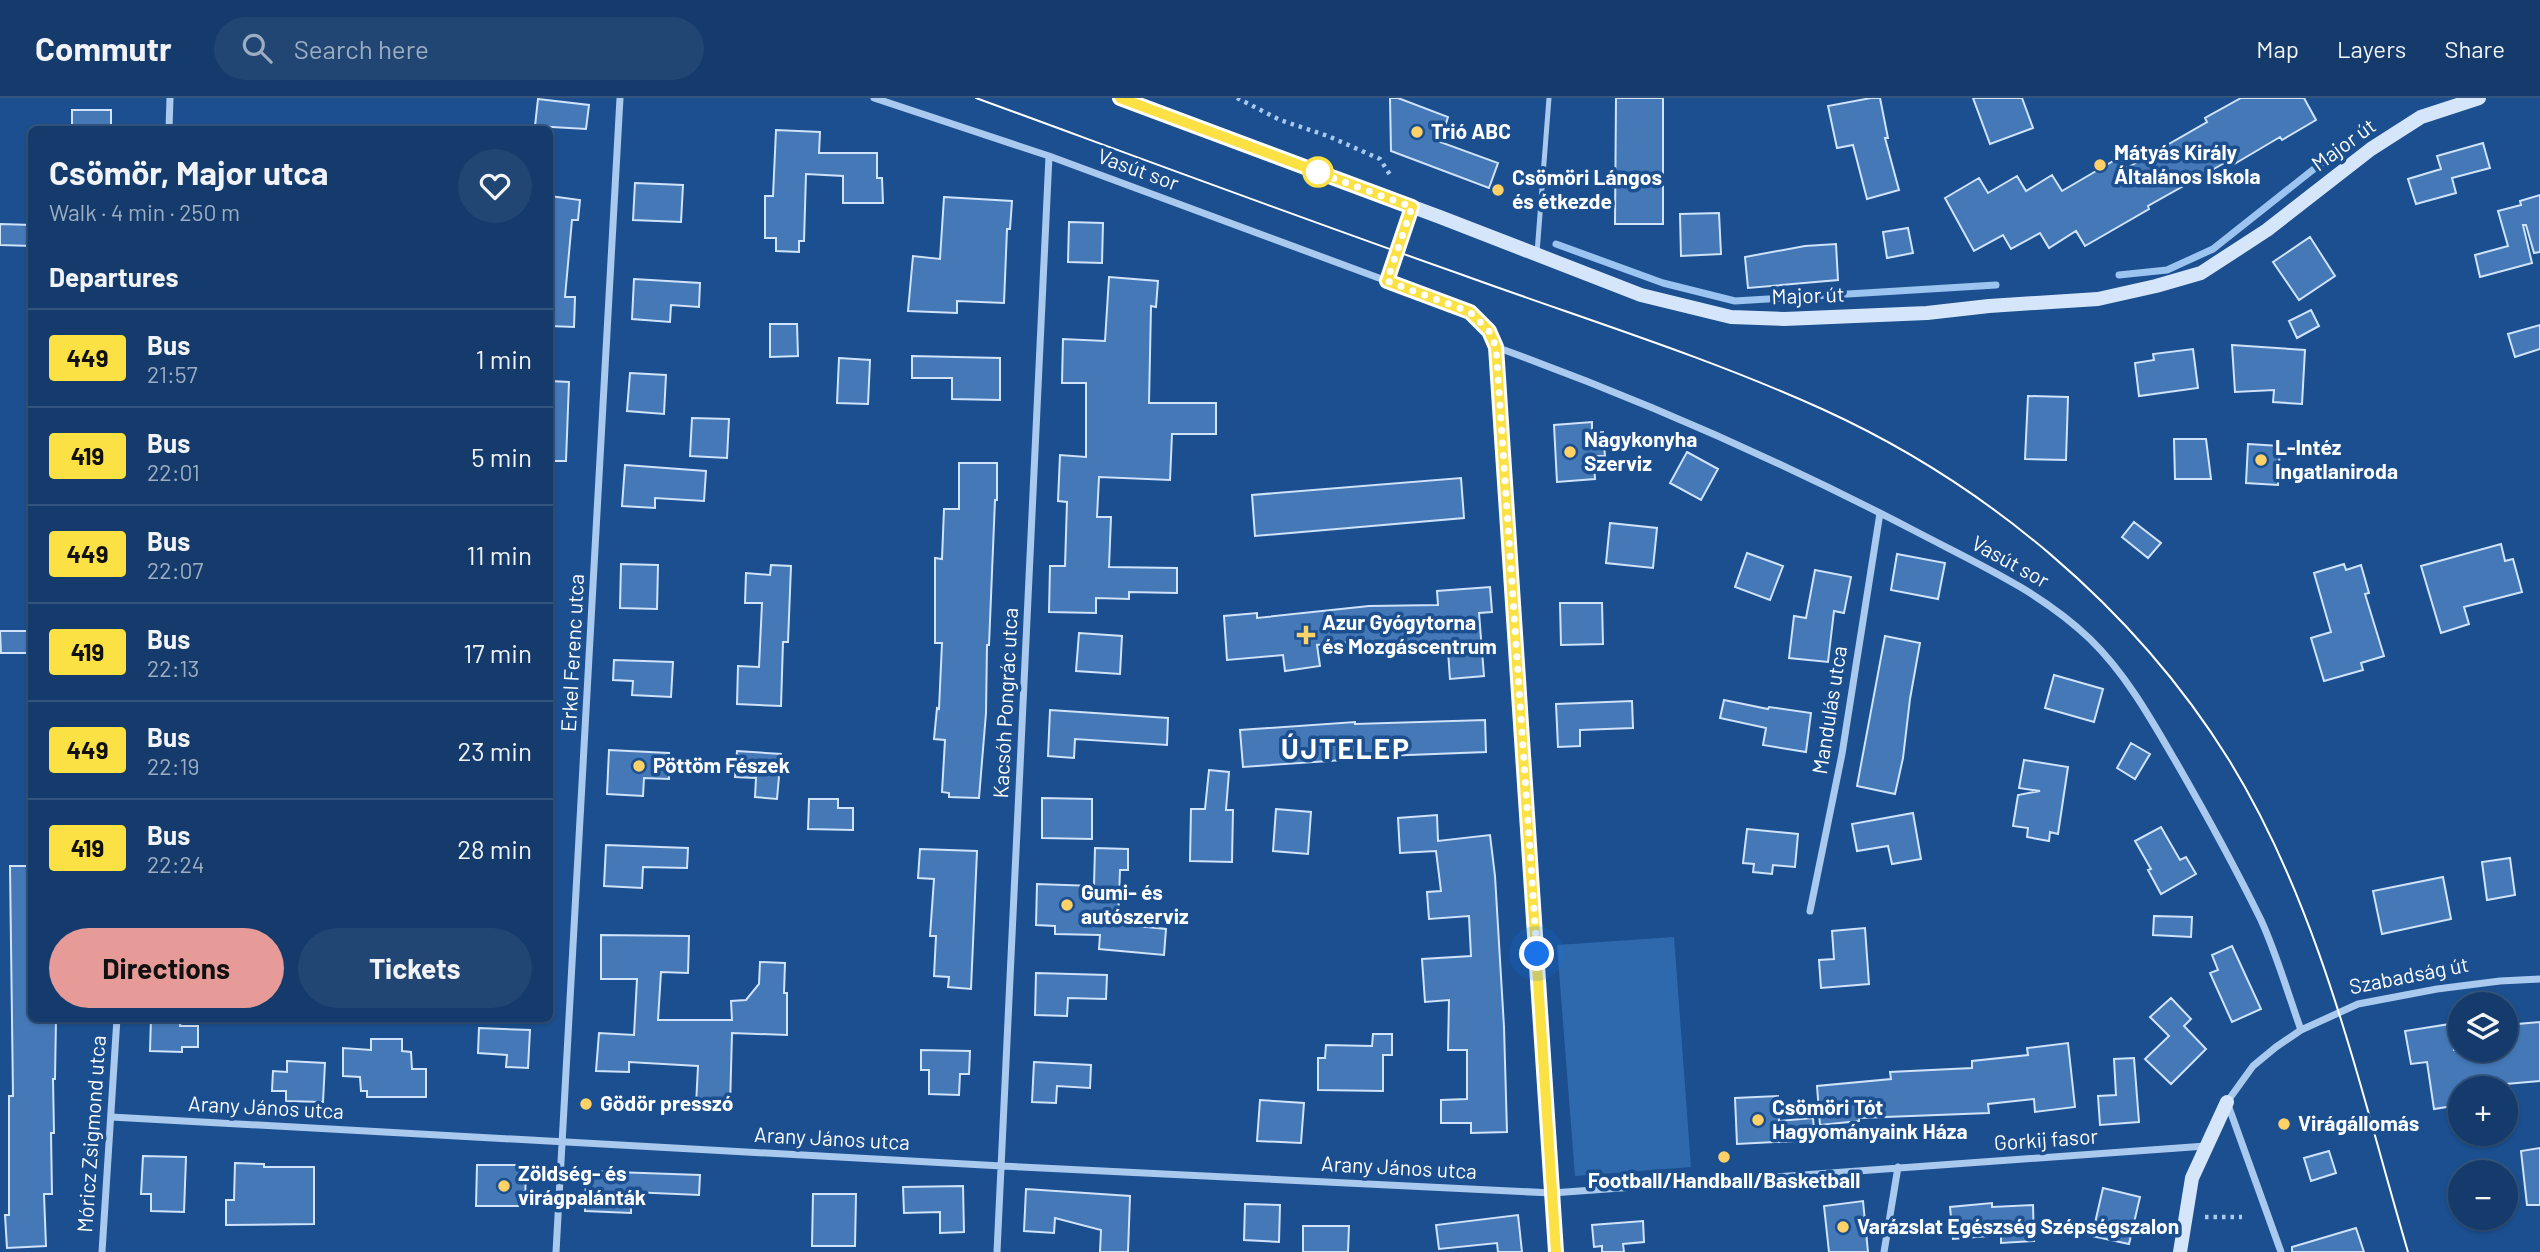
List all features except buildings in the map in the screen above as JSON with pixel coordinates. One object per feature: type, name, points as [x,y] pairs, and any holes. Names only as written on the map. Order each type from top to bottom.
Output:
[{"type":"street","points":[[169,126],[170,98]]},
{"type":"street","name":"Erkel Ferenc utca","points":[[556,1252],[620,98]]},
{"type":"street","name":"Vasút sor","points":[[874,98],[1049,156],[1470,312],[1489,331],[1496,347],[1609,388],[1716,434],[1880,513],[2001,576],[2050,605],[2092,641],[2141,701],[2262,922],[2301,1030]]},
{"type":"street","name":"Major út","points":[[1121,98],[1641,295],[1731,317],[1784,319],[1927,313],[2098,299],[2200,273],[2267,230],[2371,149],[2421,117],[2479,98]]},
{"type":"street","name":"Kacsóh Pongrác utca","points":[[997,1252],[1049,156]]},
{"type":"street","points":[[1387,281],[1412,207]]},
{"type":"street","points":[[1496,347],[1556,1252]]},
{"type":"street","name":"Mandulás utca","points":[[1810,911],[1842,754],[1880,513]]},
{"type":"street","name":"Szabadság út","points":[[2180,1252],[2192,1178],[2227,1102],[2253,1066],[2276,1047],[2301,1030],[2357,1004],[2449,987],[2540,979]]},
{"type":"street","name":"Móricz Zsigmond utca","points":[[102,1252],[117,1022]]},
{"type":"street","points":[[2227,1102],[2281,1252]]},
{"type":"street","name":"Arany János utca","points":[[111,1117],[1552,1193]]},
{"type":"street","name":"Gorkij fasor","points":[[1552,1193],[2207,1146]]},
{"type":"street","points":[[1884,1252],[1898,1167]]},
{"type":"lane","points":[[1537,256],[1549,98]]},
{"type":"path","points":[[1237,98],[1280,120],[1328,136],[1380,159],[1412,207]]},
{"type":"path","points":[[2200,1217],[2242,1217]]},
{"type":"shaded area","points":[[1674,937],[1691,1167],[1575,1176],[1557,945]]},
{"type":"waterway","points":[[2119,275],[2167,270],[2213,249],[2329,157]]},
{"type":"waterway","points":[[1556,244],[1663,283],[1735,301],[1996,285]]},
{"type":"tram line","points":[[976,98],[1778,390],[1882,439],[1941,474],[1997,512],[2051,555],[2101,601],[2148,651],[2191,704],[2229,760],[2261,817],[2289,876],[2335,1000],[2408,1252]]},
{"type":"bus line","name":"449","points":[[1120,98],[1412,207],[1387,281],[1470,312],[1489,331],[1496,347],[1556,1252]]},
{"type":"place","name":"Trió ABC","points":[[1417,132]]},
{"type":"place","name":"Mátyás Király Általános Iskola","points":[[2100,165]]},
{"type":"place","name":"Csömöri Lángos és étkezde","points":[[1498,190]]},
{"type":"place","name":"Nagykonyha Szerviz","points":[[1570,452]]},
{"type":"place","name":"L-Intéz Ingatlaniroda","points":[[2261,460]]},
{"type":"place","name":"Azur Gyógytorna és Mozgáscentrum","points":[[1306,635]]},
{"type":"place","name":"Pöttöm Fészek","points":[[639,766]]},
{"type":"place","name":"Gumi- és autószerviz","points":[[1067,905]]},
{"type":"place","name":"Gödör presszó","points":[[586,1104]]},
{"type":"place","name":"Csömöri Tót Hagyományaink Háza","points":[[1758,1120]]},
{"type":"place","name":"Virágállomás","points":[[2284,1124]]},
{"type":"place","name":"Football/Handball/Basketball","points":[[1724,1157]]},
{"type":"place","name":"Zöldség- és virágpalánták","points":[[504,1186]]},
{"type":"place","name":"Varázslat Egészség Szépségszalon","points":[[1843,1227]]},
{"type":"district","name":"ÚJTELEP","points":[[1346,749]]},
{"type":"route","points":[[1318,172],[1314,171],[1412,207],[1387,281],[1470,312],[1489,331],[1496,347],[1537,954]]}]
